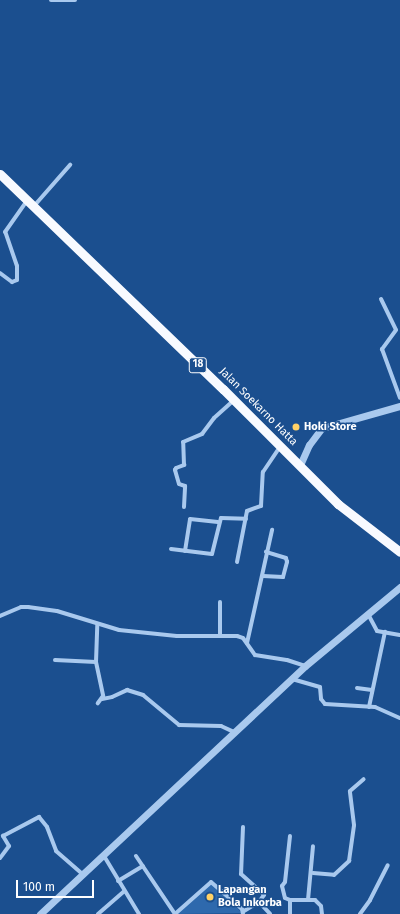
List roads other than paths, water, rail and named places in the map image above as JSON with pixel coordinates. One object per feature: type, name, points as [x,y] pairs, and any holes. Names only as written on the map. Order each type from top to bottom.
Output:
[{"type":"highway","name":"Jalan Soekarno Hatta","points":[[0,174],[234,400],[338,504],[400,552]]},
{"type":"street","points":[[51,0],[75,0]]},
{"type":"street","points":[[0,274],[12,282],[18,280],[17,266],[5,230],[30,203],[70,165]]},
{"type":"street","points":[[381,299],[396,330],[382,349],[400,398]]},
{"type":"street","points":[[184,507],[185,486],[179,484],[175,470],[177,467],[184,465],[183,442],[186,438],[202,434],[214,418],[234,400]]},
{"type":"street","points":[[300,465],[309,445],[322,428],[399,408]]},
{"type":"street","points":[[237,562],[248,509],[261,506],[263,472],[281,447]]},
{"type":"street","points":[[171,549],[212,554],[218,522],[225,516],[246,519]]},
{"type":"street","points":[[185,551],[190,519],[218,522]]},
{"type":"street","points":[[247,643],[272,530]]},
{"type":"street","points":[[263,576],[283,577],[288,562],[286,558],[266,552]]},
{"type":"street","points":[[40,914],[82,874],[104,856],[305,666],[400,587]]},
{"type":"street","points":[[220,602],[220,635]]},
{"type":"street","points":[[0,616],[21,607],[33,607],[57,611],[120,630],[153,634],[220,635],[243,638],[255,654],[287,660],[305,666]]},
{"type":"street","points":[[368,613],[377,631],[400,635]]},
{"type":"street","points":[[97,624],[96,662],[102,699]]},
{"type":"street","points":[[369,707],[385,632]]},
{"type":"street","points":[[55,660],[96,662]]},
{"type":"street","points":[[292,679],[320,687],[321,699],[325,704],[380,709],[400,718]]},
{"type":"street","points":[[357,688],[372,690]]},
{"type":"street","points":[[98,703],[102,699],[112,698],[127,690],[144,695],[179,725],[221,726],[235,732]]},
{"type":"street","points":[[313,874],[334,875],[349,861],[354,825],[350,791],[364,779]]},
{"type":"street","points":[[0,858],[9,846],[3,836],[39,817],[46,827],[53,847],[82,874]]},
{"type":"street","points":[[136,856],[175,914],[211,882],[243,913],[259,902],[264,895],[241,874],[243,827]]},
{"type":"street","points":[[290,836],[285,882],[282,886],[284,898],[290,900],[308,900],[319,904],[322,914]]},
{"type":"street","points":[[308,900],[313,874],[313,846]]},
{"type":"street","points":[[104,856],[139,914]]},
{"type":"street","points":[[360,914],[370,900],[388,865]]},
{"type":"street","points":[[118,881],[143,866]]},
{"type":"street","points":[[98,914],[124,891]]},
{"type":"street","points":[[290,900],[290,914]]},
{"type":"street","points":[[259,902],[270,914]]},
{"type":"place","name":"Hoki Store","points":[[296,427]]},
{"type":"place","name":"Lapangan Bola Inkorba","points":[[210,897]]}]
